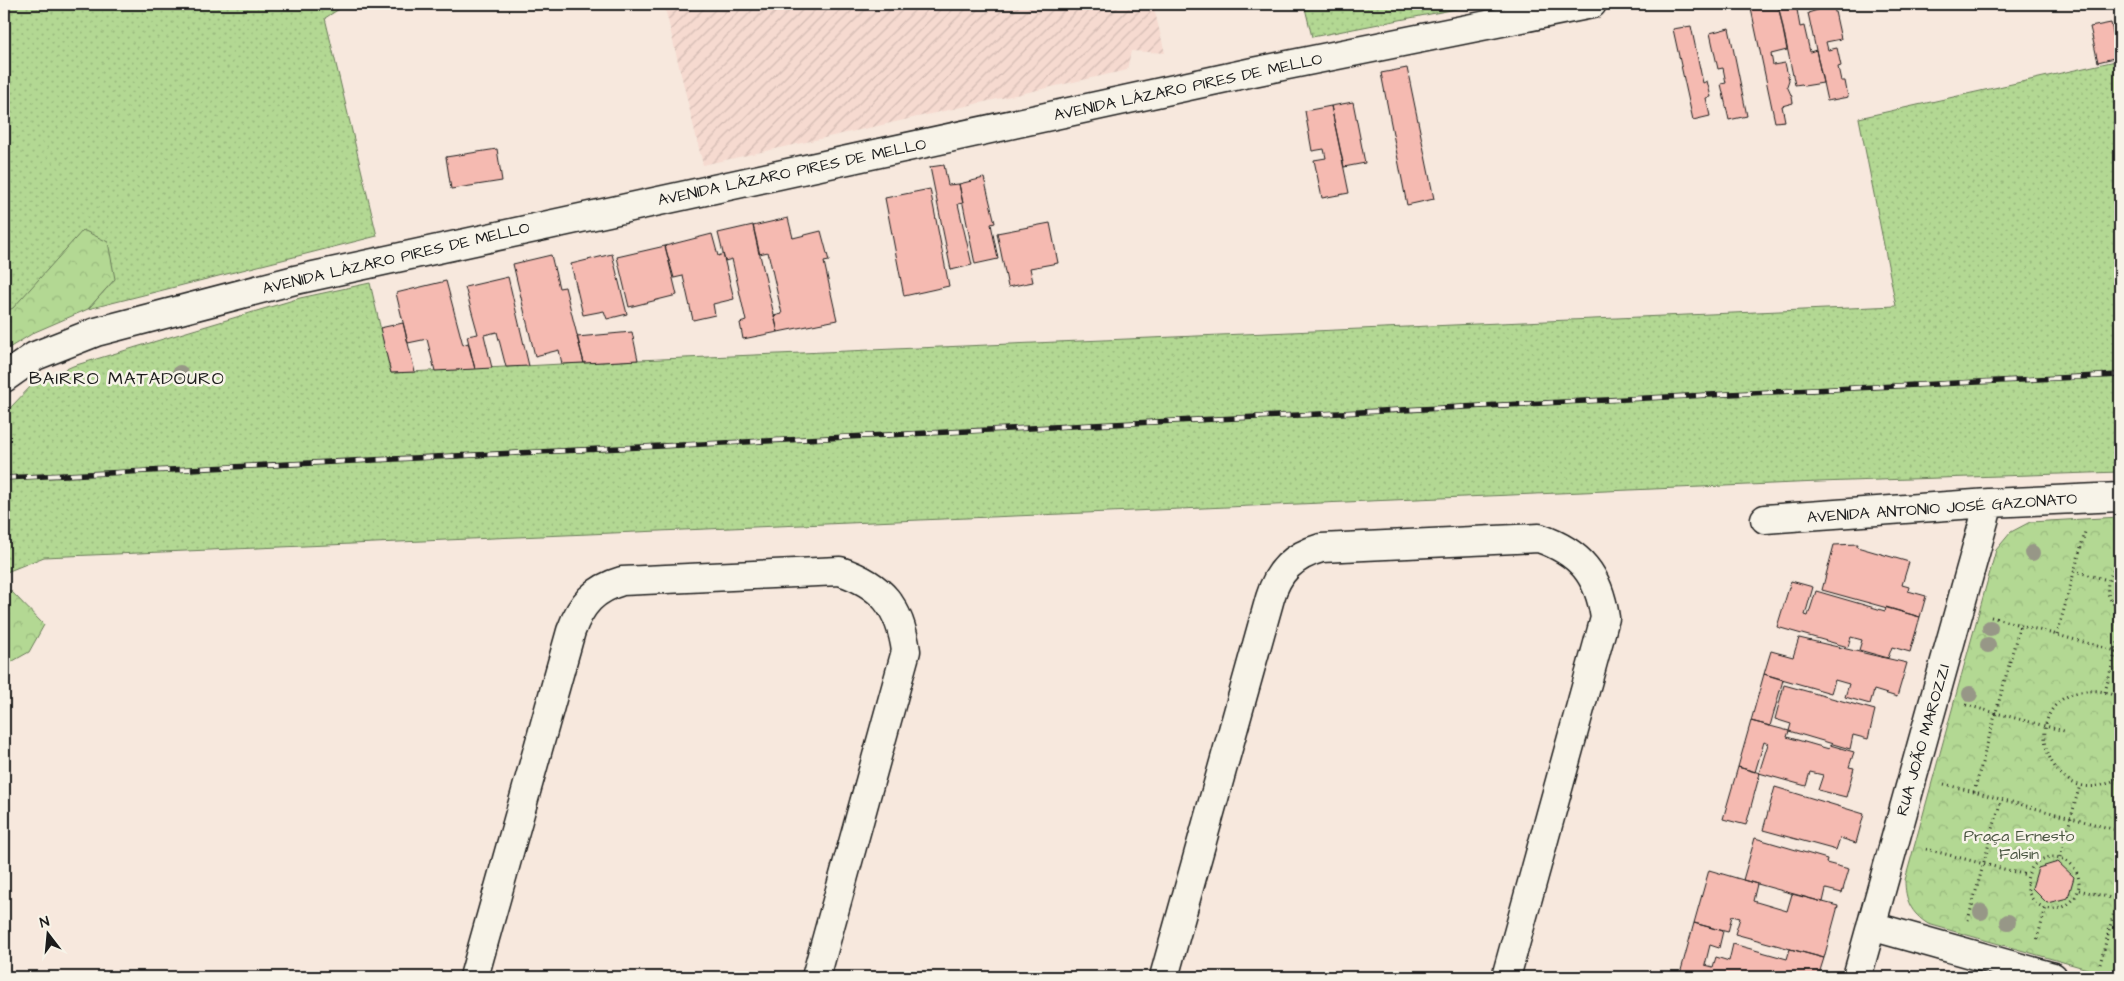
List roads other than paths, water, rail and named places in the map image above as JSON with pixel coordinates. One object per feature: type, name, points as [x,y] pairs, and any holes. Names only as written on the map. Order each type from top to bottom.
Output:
[{"type":"street","name":"AVENIDA LÁZARO PIRES DE MELLO","points":[[4,378],[35,356],[88,335],[295,280],[1253,72],[1592,4]]},
{"type":"street","name":"AVENIDA ANTONIO JOSÉ GAZONATO","points":[[1765,519],[1989,503],[2120,497]]},
{"type":"street","name":"RUA JOÃO MAROZZI","points":[[1856,977],[1989,503]]},
{"type":"street","points":[[1164,977],[1275,581],[1286,567],[1301,555],[1320,548],[1539,538],[1557,544],[1586,567],[1596,582],[1603,600],[1605,618],[1506,977]]},
{"type":"street","points":[[474,977],[571,631],[577,614],[586,600],[609,585],[622,581],[840,572],[858,577],[874,586],[888,600],[898,615],[904,632],[906,651],[816,977]]},
{"type":"street","points":[[1871,926],[2053,977]]},
{"type":"railway","points":[[4,478],[2120,375]]},
{"type":"district","name":"BAIRRO MATADOURO","points":[[127,378]]},
{"type":"park label","name":"Praça Ernesto Falsin","points":[[2019,845]]}]
